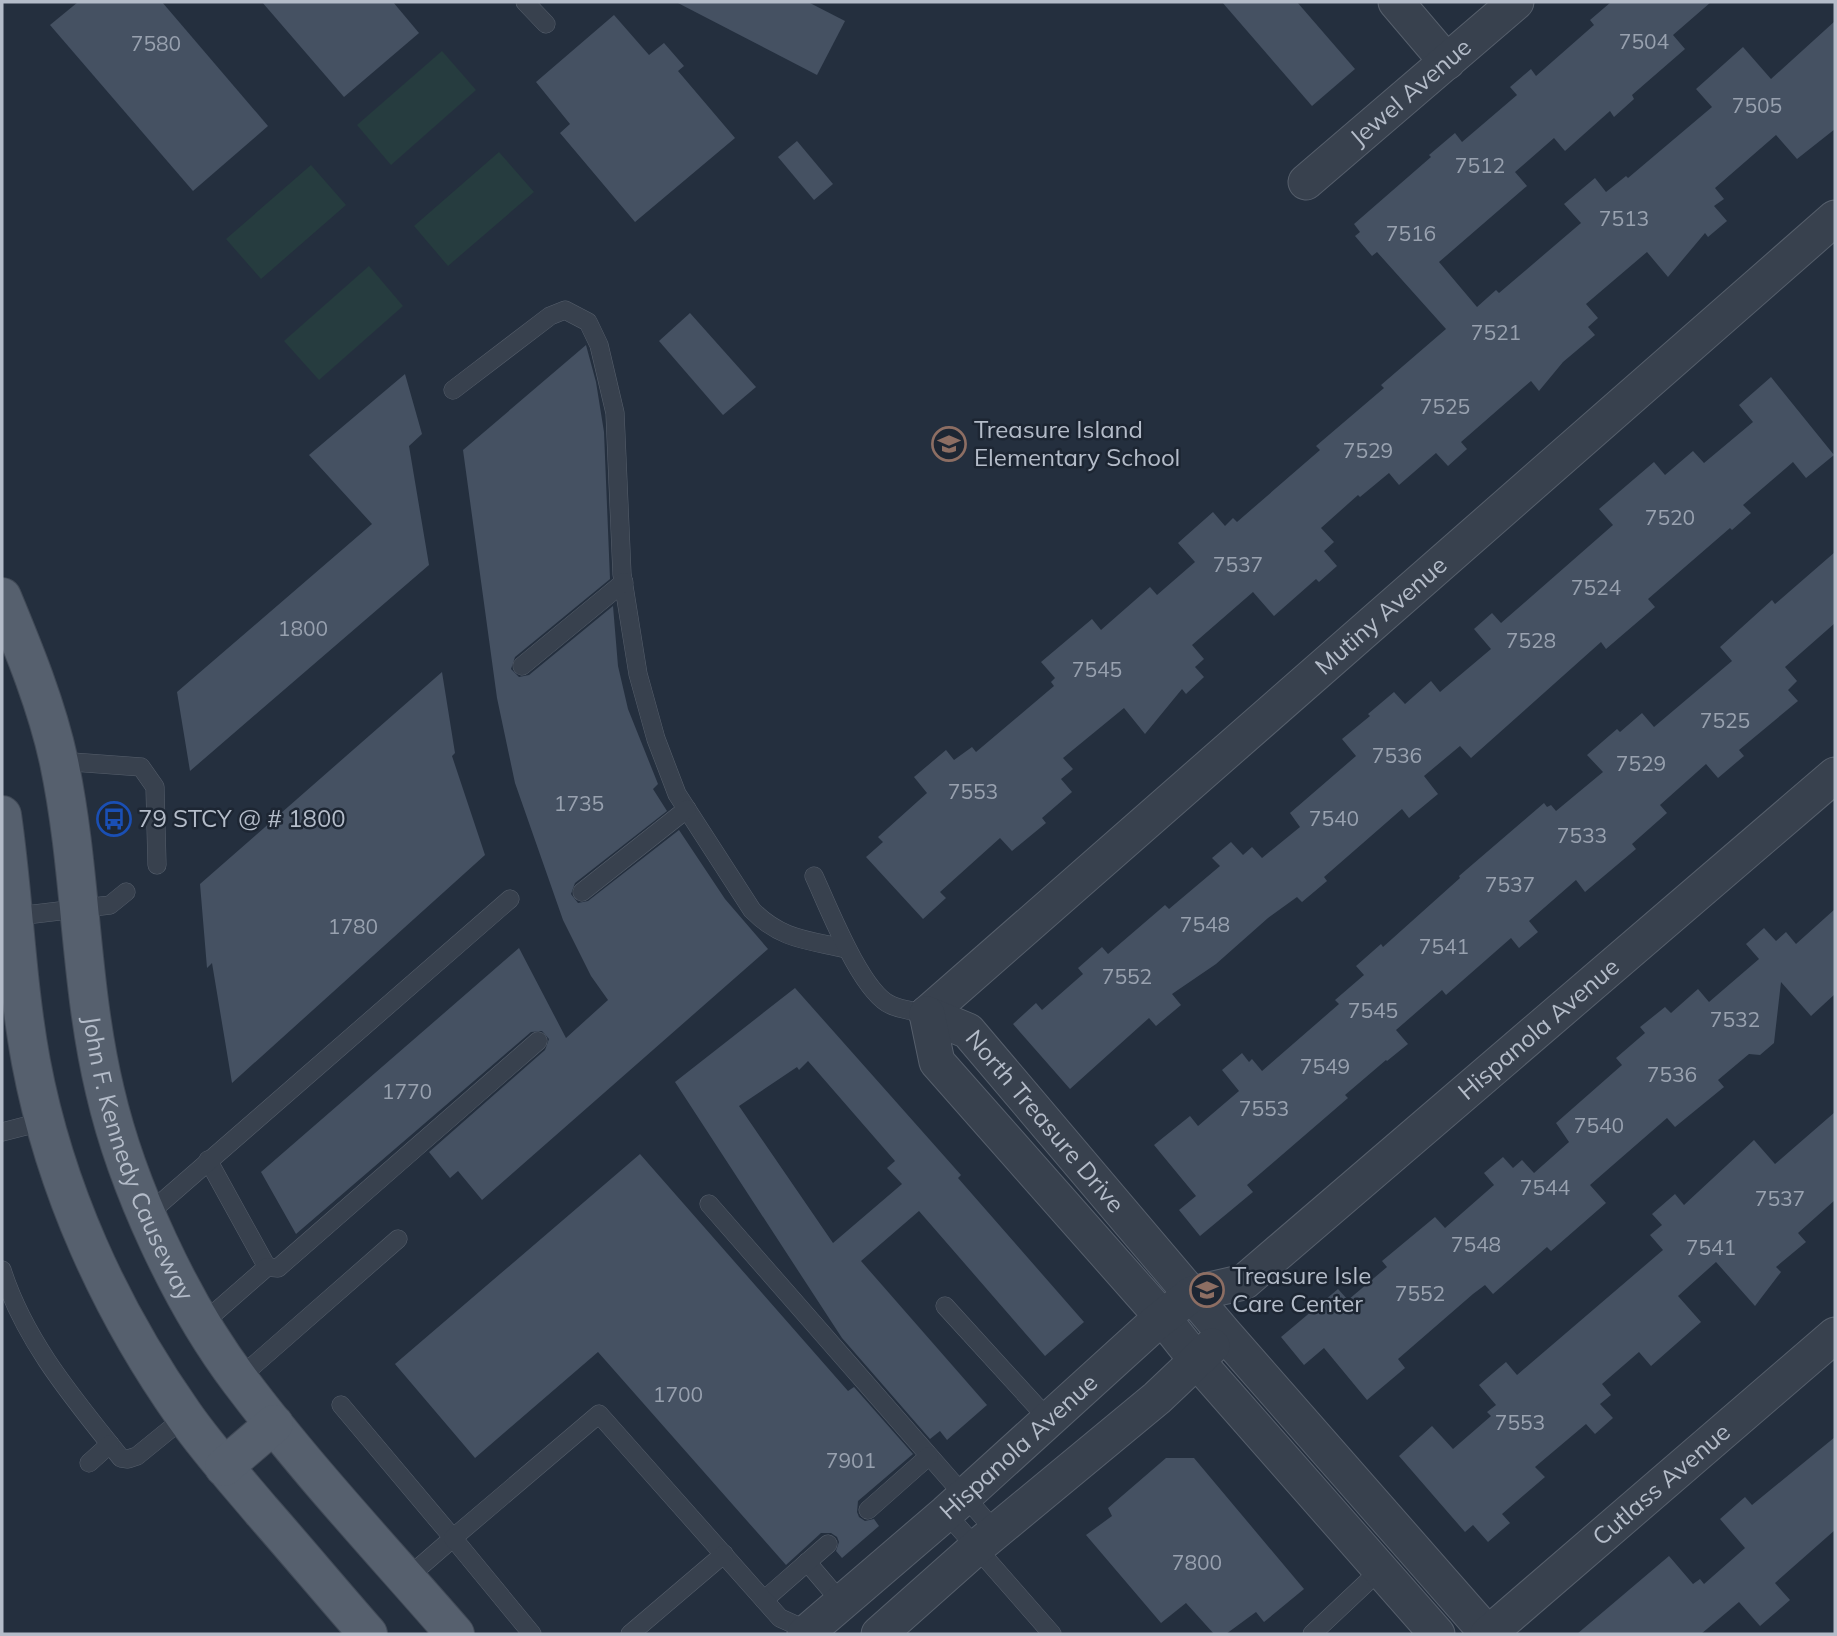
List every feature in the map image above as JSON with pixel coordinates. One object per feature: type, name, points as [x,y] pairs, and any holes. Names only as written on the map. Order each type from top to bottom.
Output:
[{"type":"main road","name":"John F. Kennedy Causeway","points":[[2,597],[43,705],[59,761],[73,845],[92,1030],[106,1095],[122,1150],[147,1215],[172,1268],[238,1379],[455,1634]]},
{"type":"main road","points":[[2,815],[8,918],[32,1063],[45,1121],[91,1253],[119,1311],[185,1417],[368,1634]]},
{"type":"main road","points":[[225,1467],[274,1424]]},
{"type":"street","points":[[1396,2],[1447,62]]},
{"type":"street","name":"Jewel Avenue","points":[[1306,181],[1517,2]]},
{"type":"street","name":"Mutiny Avenue","points":[[928,1014],[1835,218]]},
{"type":"street","name":"Hispanola Avenue","points":[[879,1634],[986,1539],[1157,1398],[1197,1361],[1224,1332],[1244,1282],[1835,775]]},
{"type":"street","name":"North Treasure Drive","points":[[928,1014],[968,1031],[1224,1332],[1488,1634]]},
{"type":"street","name":"North Treasure Drive","points":[[928,1014],[937,1062],[1437,1634]]},
{"type":"street","name":"Hispanola Avenue","points":[[808,1633],[1192,1294],[1244,1282]]},
{"type":"street","name":"Cutlass Avenue","points":[[1488,1634],[1835,1335]]},
{"type":"lane","points":[[525,2],[546,24]]},
{"type":"lane","points":[[453,390],[550,316],[565,310],[588,322],[599,345],[615,413],[624,582],[638,674],[656,739],[677,794],[752,910],[767,925],[788,936],[847,949]]},
{"type":"lane","points":[[522,666],[624,582]]},
{"type":"lane","points":[[59,761],[141,767],[155,787],[157,865]]},
{"type":"lane","points":[[582,892],[687,809]]},
{"type":"lane","points":[[814,876],[847,949],[872,987],[889,1004],[928,1014]]},
{"type":"lane","points":[[8,918],[110,905],[126,892]]},
{"type":"lane","points":[[147,1215],[510,900]]},
{"type":"lane","points":[[267,1266],[278,1268],[538,1041]]},
{"type":"lane","points":[[2,1132],[45,1121]]},
{"type":"lane","points":[[208,1160],[267,1266]]},
{"type":"lane","points":[[709,1204],[929,1456],[955,1505],[986,1539],[1052,1634]]},
{"type":"lane","points":[[238,1379],[398,1239]]},
{"type":"lane","points":[[203,1323],[267,1266]]},
{"type":"lane","points":[[2,1270],[14,1305],[34,1342],[121,1458],[137,1456],[185,1417]]},
{"type":"lane","points":[[945,1306],[1049,1420]]},
{"type":"lane","points":[[341,1405],[532,1634]]},
{"type":"lane","points":[[407,1578],[599,1414],[780,1618],[808,1633]]},
{"type":"lane","points":[[89,1463],[110,1444]]},
{"type":"lane","points":[[868,1510],[929,1456]]},
{"type":"lane","points":[[955,1505],[986,1539]]},
{"type":"lane","points":[[764,1600],[828,1544]]},
{"type":"lane","points":[[631,1634],[724,1554]]},
{"type":"lane","points":[[807,1562],[842,1603]]},
{"type":"lane","points":[[1312,1634],[1380,1570]]},
{"type":"green space","points":[[442,51],[476,90],[391,165],[357,125]]},
{"type":"green space","points":[[499,152],[534,192],[448,266],[414,226]]},
{"type":"green space","points":[[311,165],[346,205],[261,279],[226,239]]},
{"type":"green space","points":[[369,266],[403,306],[319,380],[284,341]]},
{"type":"building","points":[[78,2],[162,2],[268,126],[193,191],[50,25]]},
{"type":"building","points":[[262,2],[393,2],[419,33],[344,97]]},
{"type":"building","points":[[676,2],[808,2],[845,21],[817,75]]},
{"type":"building","points":[[1222,2],[1297,2],[1355,69],[1312,106]]},
{"type":"building","points":[[1611,2],[1711,2],[1673,35],[1685,49],[1632,95],[1634,99],[1614,117],[1610,111],[1565,151],[1554,138],[1515,172],[1527,186],[1439,262],[1477,307],[1496,290],[1499,293],[1581,223],[1564,204],[1595,178],[1606,192],[1626,176],[1628,178],[1712,107],[1696,89],[1743,47],[1771,79],[1835,21],[1835,129],[1797,159],[1776,135],[1715,188],[1724,199],[1714,206],[1727,221],[1708,237],[1705,233],[1668,277],[1647,252],[1586,304],[1598,318],[1588,327],[1595,335],[1563,362],[1539,391],[1531,381],[1461,442],[1467,449],[1448,466],[1436,453],[1399,485],[1389,473],[1360,497],[1358,495],[1321,528],[1334,542],[1324,551],[1337,566],[1319,582],[1316,579],[1274,616],[1253,592],[1192,645],[1204,659],[1195,667],[1204,677],[1186,694],[1182,689],[1145,734],[1124,708],[1063,758],[1073,769],[1061,779],[1072,792],[1042,818],[1046,823],[1012,851],[1000,838],[940,892],[946,898],[923,919],[866,857],[883,842],[878,837],[927,793],[914,777],[946,750],[954,760],[972,747],[976,752],[1054,686],[1051,682],[1055,678],[1041,662],[1092,619],[1101,630],[1150,587],[1157,595],[1195,562],[1178,543],[1213,512],[1225,526],[1233,518],[1237,522],[1320,450],[1316,446],[1384,388],[1381,385],[1446,329],[1377,252],[1372,256],[1355,236],[1360,232],[1354,224],[1455,133],[1462,142],[1517,95],[1510,87],[1531,69],[1536,76],[1594,25],[1590,20]]},
{"type":"building","points":[[614,15],[649,55],[664,43],[684,66],[678,71],[735,138],[635,222],[560,133],[570,124],[536,82]]},
{"type":"building","points":[[797,141],[833,184],[814,200],[778,157]]},
{"type":"building","points":[[690,313],[756,387],[723,415],[659,341]]},
{"type":"building","points":[[586,345],[596,382],[604,432],[610,579],[515,657],[511,669],[519,677],[529,675],[613,606],[618,666],[628,709],[658,784],[653,789],[667,811],[575,883],[571,894],[578,903],[588,901],[679,830],[725,899],[768,949],[482,1200],[458,1171],[450,1178],[429,1152],[545,1050],[549,1039],[542,1031],[531,1032],[296,1234],[261,1172],[519,948],[566,1038],[608,1000],[591,976],[563,920],[515,783],[497,698],[463,450]]},
{"type":"building","points":[[405,374],[422,434],[409,446],[429,565],[190,771],[177,692],[372,524],[309,455]]},
{"type":"building","points":[[1771,377],[1834,455],[1806,478],[1793,462],[1743,505],[1751,513],[1648,599],[1655,607],[1606,649],[1601,642],[1471,758],[1460,746],[1424,776],[1438,794],[1409,818],[1402,809],[1324,877],[1327,881],[1302,902],[1297,897],[1268,918],[1216,964],[1172,994],[1181,1005],[1156,1026],[1149,1018],[1070,1089],[1013,1024],[1036,1003],[1042,1010],[1083,974],[1078,968],[1102,947],[1108,954],[1165,905],[1169,909],[1220,866],[1212,858],[1231,842],[1243,855],[1252,847],[1262,858],[1300,827],[1290,813],[1356,756],[1342,739],[1370,716],[1368,714],[1394,692],[1405,704],[1431,681],[1440,692],[1491,649],[1474,629],[1492,613],[1501,623],[1613,525],[1599,509],[1654,462],[1665,475],[1693,451],[1704,463],[1753,422],[1739,405]]},
{"type":"building","points":[[1835,552],[1835,623],[1785,667],[1797,681],[1788,690],[1798,701],[1739,750],[1744,756],[1718,778],[1706,764],[1660,805],[1667,813],[1632,844],[1636,849],[1585,892],[1576,880],[1529,921],[1538,932],[1519,948],[1511,938],[1446,995],[1442,990],[1396,1030],[1408,1044],[1345,1095],[1348,1098],[1247,1185],[1253,1192],[1200,1236],[1179,1210],[1196,1196],[1154,1145],[1190,1116],[1198,1126],[1239,1091],[1222,1070],[1242,1053],[1249,1062],[1252,1059],[1262,1071],[1339,1004],[1335,1000],[1364,975],[1356,966],[1381,944],[1383,947],[1460,878],[1459,876],[1544,803],[1547,807],[1551,805],[1556,811],[1603,772],[1587,755],[1617,729],[1620,732],[1642,713],[1654,727],[1732,661],[1720,647],[1772,600],[1775,604]]},
{"type":"building","points":[[442,672],[455,753],[452,756],[485,855],[232,1083],[212,963],[207,968],[200,884]]},
{"type":"building","points":[[1835,909],[1835,994],[1811,1016],[1781,982],[1774,1043],[1760,1055],[1749,1054],[1718,1080],[1724,1087],[1675,1127],[1667,1118],[1590,1185],[1606,1203],[1551,1251],[1547,1247],[1493,1294],[1485,1285],[1473,1294],[1398,1359],[1405,1368],[1367,1400],[1324,1348],[1304,1365],[1281,1337],[1338,1289],[1348,1300],[1387,1267],[1382,1261],[1435,1217],[1445,1228],[1494,1185],[1484,1173],[1503,1157],[1513,1168],[1522,1160],[1534,1173],[1569,1142],[1556,1123],[1622,1065],[1616,1058],[1645,1033],[1640,1027],[1665,1007],[1671,1013],[1698,989],[1709,1002],[1759,959],[1746,944],[1764,928],[1776,941],[1786,932],[1796,944]]},
{"type":"building","points":[[795,988],[961,1175],[958,1178],[1084,1322],[1045,1356],[919,1211],[861,1261],[987,1405],[947,1440],[940,1431],[930,1439],[842,1338],[675,1082]],"holes":[[[808,1061],[895,1161],[887,1168],[902,1184],[833,1243],[739,1106],[797,1067],[799,1070]]]},
{"type":"building","points":[[1835,1112],[1835,1200],[1798,1233],[1806,1242],[1776,1267],[1781,1272],[1755,1306],[1716,1262],[1678,1296],[1701,1322],[1651,1366],[1639,1352],[1602,1384],[1611,1395],[1600,1404],[1613,1418],[1595,1434],[1586,1424],[1535,1467],[1545,1477],[1502,1514],[1510,1523],[1488,1542],[1473,1525],[1465,1532],[1399,1456],[1432,1426],[1453,1449],[1491,1416],[1487,1412],[1496,1405],[1479,1385],[1506,1362],[1517,1375],[1663,1250],[1650,1235],[1662,1225],[1652,1214],[1675,1194],[1684,1205],[1754,1140],[1775,1164]]},
{"type":"building","points":[[640,1154],[848,1391],[854,1387],[913,1454],[858,1501],[859,1517],[865,1521],[874,1519],[879,1526],[842,1558],[836,1551],[839,1542],[837,1537],[831,1533],[821,1533],[786,1565],[598,1352],[475,1458],[395,1364]]},
{"type":"building","points":[[1835,1437],[1835,1530],[1775,1583],[1790,1600],[1760,1626],[1739,1602],[1701,1634],[1577,1634],[1669,1556],[1693,1584],[1700,1579],[1704,1584],[1745,1548],[1720,1519],[1745,1497],[1752,1505]]},
{"type":"building","points":[[1166,1458],[1194,1458],[1304,1589],[1264,1622],[1256,1612],[1226,1634],[1214,1634],[1186,1603],[1161,1623],[1086,1535],[1112,1516],[1108,1508]]},
{"type":"place","name":"Treasure Island Elementary School","points":[[949,444]]},
{"type":"place","name":"79 STCY @ # 1800","points":[[114,819]]},
{"type":"place","name":"Treasure Isle Care Center","points":[[1207,1290]]}]
